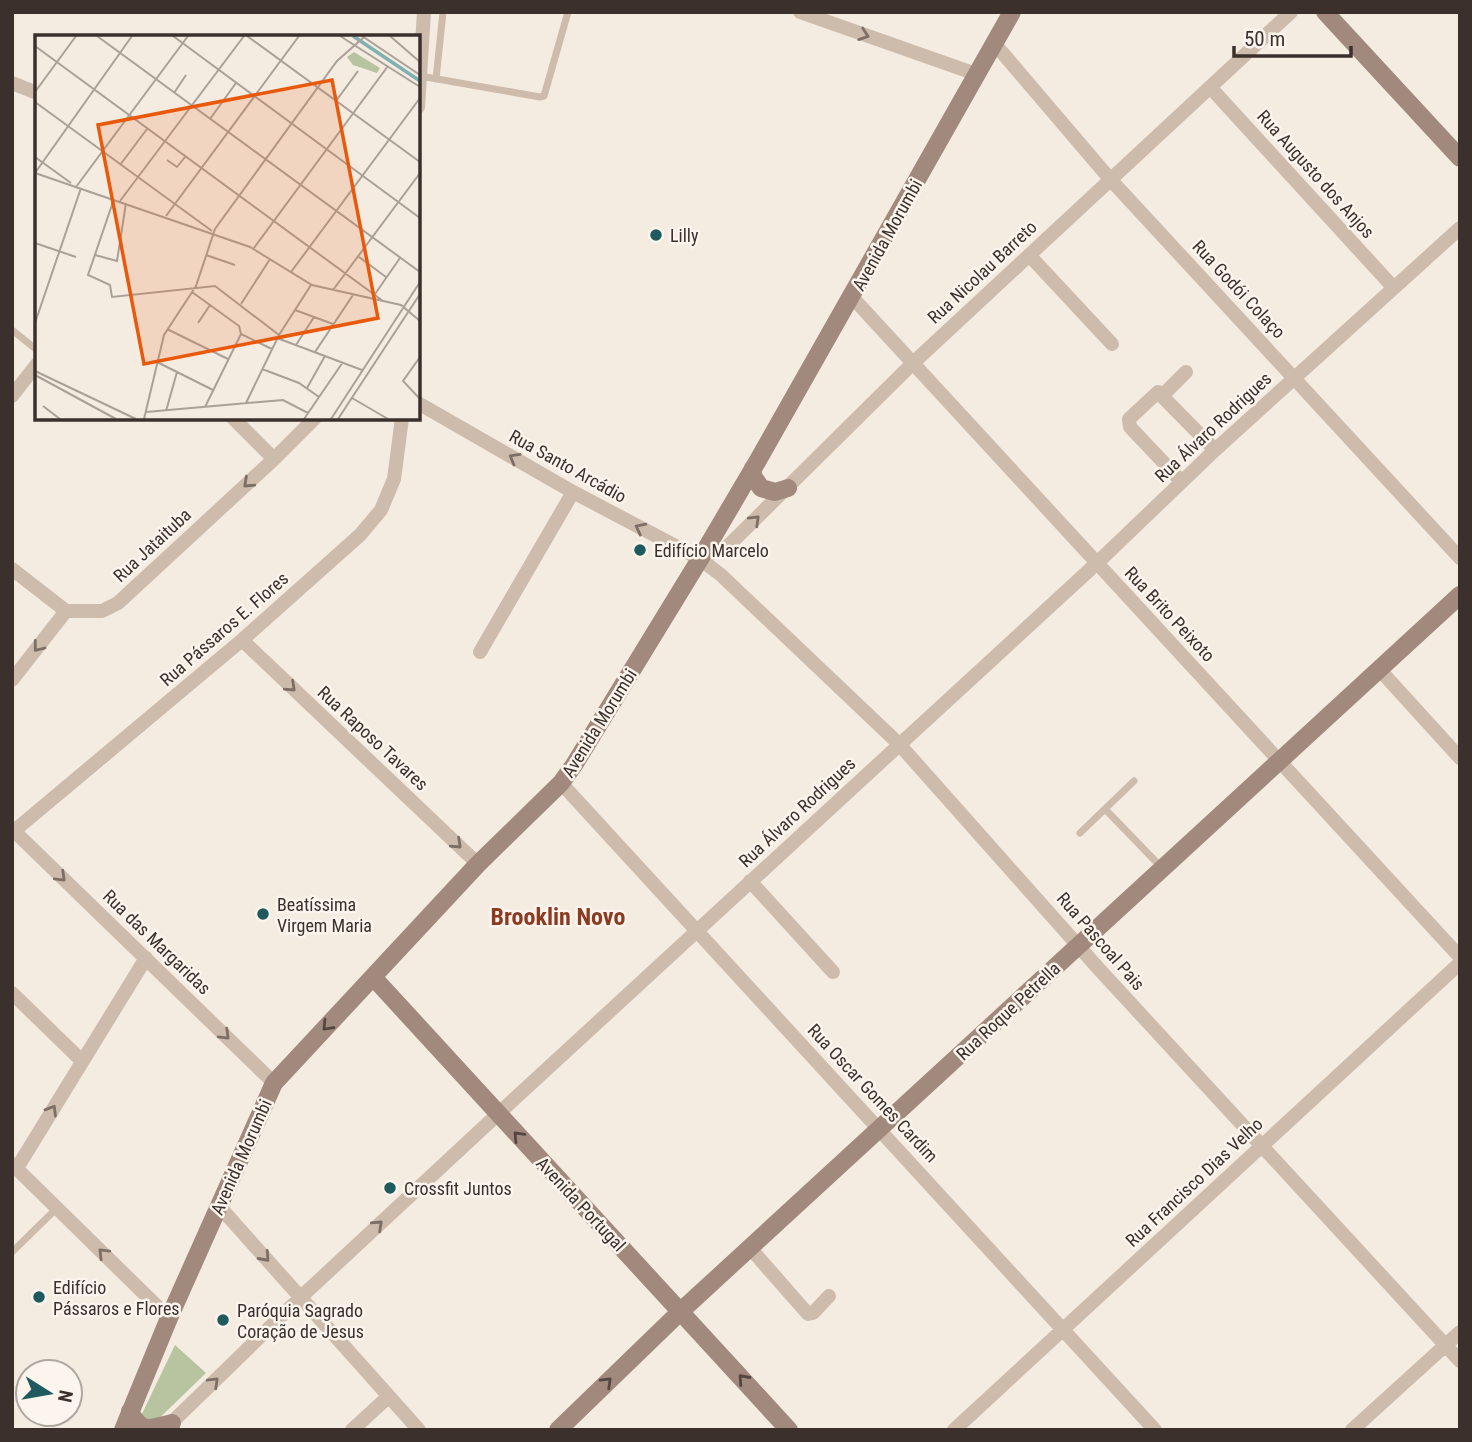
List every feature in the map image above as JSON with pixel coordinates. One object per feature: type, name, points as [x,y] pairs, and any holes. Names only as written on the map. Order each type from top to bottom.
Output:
[{"type":"street","points":[[420,76],[424,12]]},
{"type":"street","points":[[800,12],[976,74]]},
{"type":"street","name":"Avenida Morumbi","points":[[123,1430],[169,1318],[274,1083],[478,864],[561,783],[574,765],[753,468],[1012,12]]},
{"type":"street","name":"Rua Nicolau Barreto","points":[[700,559],[728,546],[912,364],[1291,12]]},
{"type":"street","points":[[1325,12],[1460,158]]},
{"type":"street","name":"Rua Godói Colaço","points":[[994,43],[1110,179],[1460,558]]},
{"type":"street","points":[[12,83],[35,92]]},
{"type":"street","name":"Rua Augusto dos Anjos","points":[[1210,87],[1393,287]]},
{"type":"street","name":"Rua Álvaro Rodrigues","points":[[168,1426],[301,1297],[498,1114],[1097,563],[1215,450],[1460,228]]},
{"type":"street","points":[[1029,255],[1112,344]]},
{"type":"street","name":"Rua Brito Peixoto","points":[[852,297],[1460,957]]},
{"type":"street","points":[[12,396],[35,367]]},
{"type":"street","points":[[1163,395],[1186,372]]},
{"type":"street","points":[[1182,482],[1128,424],[1129,419],[1157,393],[1163,395],[1215,450]]},
{"type":"street","name":"Rua Santo Arcádio","points":[[420,404],[573,492],[700,559]]},
{"type":"street","points":[[235,420],[274,459]]},
{"type":"street","name":"Rua Jataituba","points":[[66,611],[103,611],[118,603],[313,420]]},
{"type":"street","name":"Rua Pássaros E. Flores","points":[[13,830],[242,640],[360,535],[381,509],[394,479],[402,420]]},
{"type":"street","points":[[753,468],[753,476],[761,488],[775,492],[788,488]]},
{"type":"street","points":[[480,652],[573,492]]},
{"type":"street","name":"Rua Pascoal Pais","points":[[700,559],[721,575],[899,744],[1079,946],[1460,1361]]},
{"type":"street","points":[[12,569],[66,611],[12,680]]},
{"type":"street","name":"Rua Roque Petrella","points":[[558,1430],[681,1311],[1460,595]]},
{"type":"street","name":"Rua Raposo Tavares","points":[[242,640],[478,864]]},
{"type":"street","points":[[1378,669],[1460,758]]},
{"type":"street","name":"Rua Oscar Gomes Cardim","points":[[561,783],[1155,1430]]},
{"type":"street","name":"Rua das Margaridas","points":[[13,830],[274,1083]]},
{"type":"street","points":[[750,881],[833,972]]},
{"type":"street","points":[[146,958],[15,1166],[169,1318]]},
{"type":"street","name":"Rua Francisco Dias Velho","points":[[954,1430],[1460,963]]},
{"type":"street","name":"Avenida Portugal","points":[[373,976],[789,1430]]},
{"type":"street","points":[[12,993],[82,1061]]},
{"type":"street","points":[[219,1206],[419,1430]]},
{"type":"street","points":[[751,1249],[808,1314],[813,1313],[829,1296]]},
{"type":"street","points":[[1352,1430],[1460,1332]]},
{"type":"street","points":[[352,1430],[388,1396]]},
{"type":"street","points":[[130,1411],[138,1424],[144,1427],[168,1426]]},
{"type":"lane","points":[[436,79],[443,12]]},
{"type":"lane","points":[[420,76],[544,96],[568,12]]},
{"type":"lane","points":[[12,330],[35,348]]},
{"type":"lane","points":[[1080,833],[1134,781]]},
{"type":"lane","points":[[1106,810],[1163,869]]},
{"type":"lane","points":[[12,1252],[57,1208]]},
{"type":"green space","points":[[175,1345],[206,1373],[150,1427],[140,1418]]},
{"type":"place","name":"Lilly","points":[[656,235]]},
{"type":"place","name":"Edifício Marcelo","points":[[640,550]]},
{"type":"place","name":"Beatíssima Virgem Maria","points":[[263,914]]},
{"type":"place","name":"Crossfit Juntos","points":[[390,1188]]},
{"type":"place","name":"Edifício Pássaros e Flores","points":[[39,1297]]},
{"type":"place","name":"Paróquia Sagrado Coração de Jesus","points":[[223,1320]]},
{"type":"district","name":"Brooklin Novo","points":[[558,917]]}]
